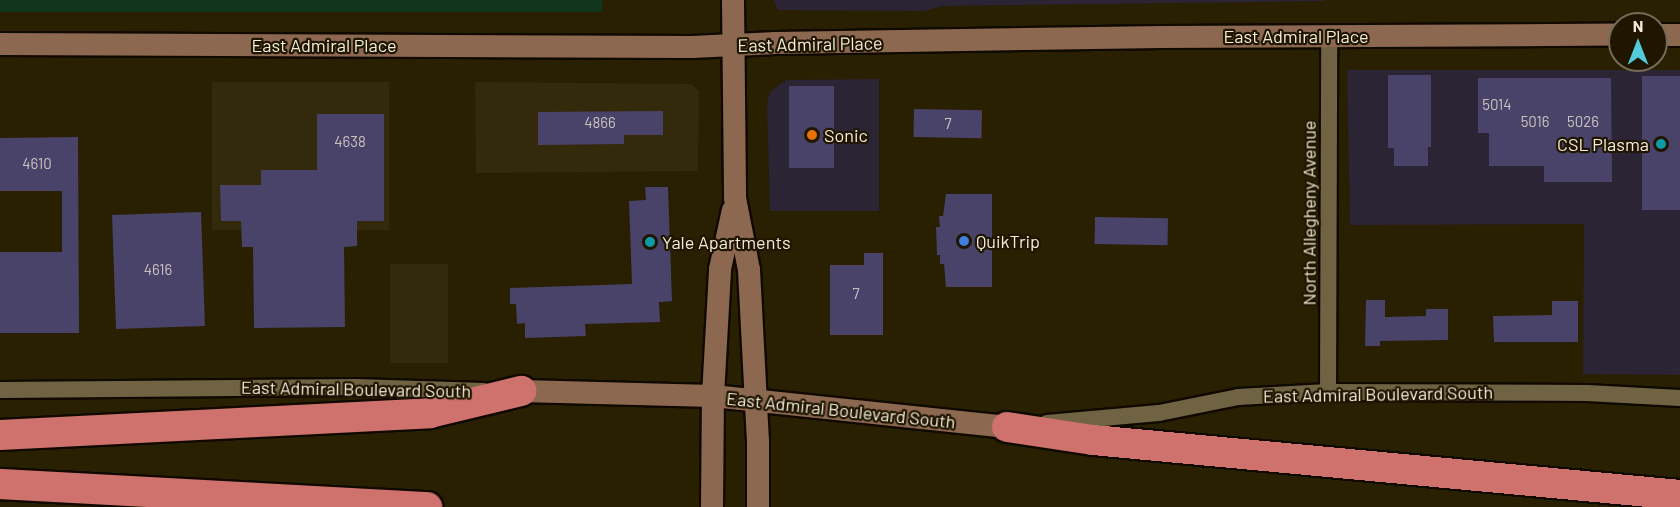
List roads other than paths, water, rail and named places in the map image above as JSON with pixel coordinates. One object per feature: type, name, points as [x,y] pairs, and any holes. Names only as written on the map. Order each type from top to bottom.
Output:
[{"type":"highway","points":[[0,435],[430,414],[521,391]]},
{"type":"highway","points":[[1007,428],[1105,442],[1680,495]]},
{"type":"highway","points":[[0,484],[427,507]]},
{"type":"main road","points":[[733,0],[735,198],[749,270],[758,444],[758,507]]},
{"type":"main road","name":"East Admiral Place","points":[[0,44],[733,45],[1329,35],[1608,35]]},
{"type":"main road","points":[[712,507],[713,396],[720,269],[735,198]]},
{"type":"main road","name":"East Admiral Boulevard South","points":[[521,391],[713,396],[1007,428]]},
{"type":"street","name":"North Allegheny Avenue","points":[[1328,392],[1329,35]]},
{"type":"street","name":"East Admiral Boulevard South","points":[[0,390],[356,387],[521,391]]},
{"type":"street","name":"East Admiral Boulevard South","points":[[1007,428],[1159,413],[1238,397],[1328,392],[1587,393],[1680,398]]},
{"type":"place","name":"Sonic","points":[[812,135]]},
{"type":"place","name":"CSL Plasma","points":[[1661,144]]},
{"type":"place","name":"QuikTrip","points":[[964,241]]},
{"type":"place","name":"Yale Apartments","points":[[650,242]]}]
